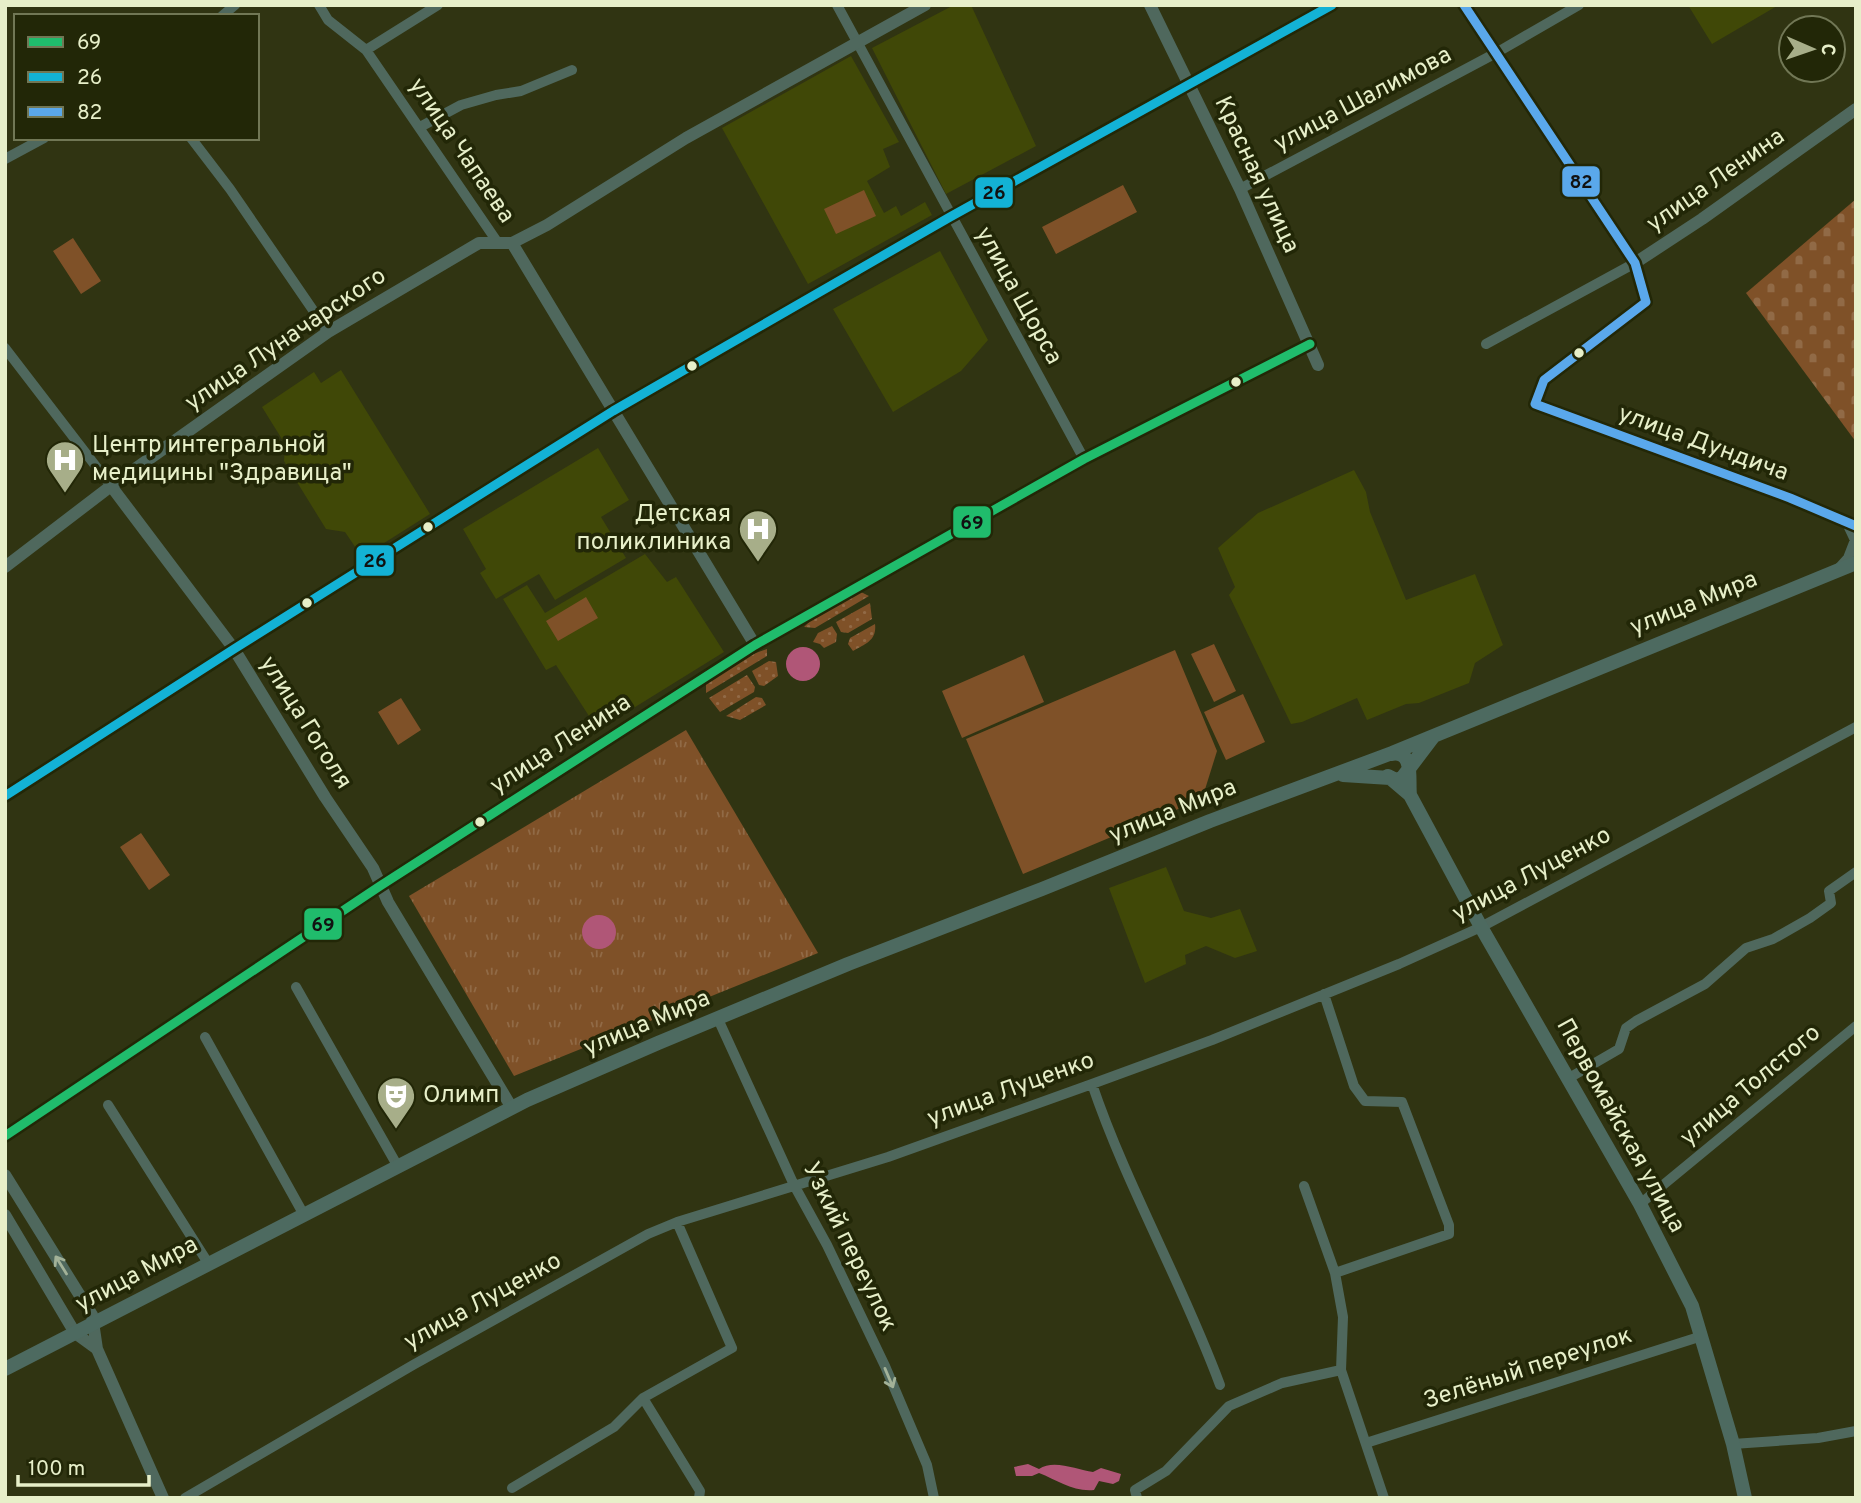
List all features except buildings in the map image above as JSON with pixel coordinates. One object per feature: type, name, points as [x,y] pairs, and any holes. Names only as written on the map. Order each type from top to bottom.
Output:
[{"type":"main road","name":"улица Мира","points":[[5,1369],[512,1108],[848,964],[1392,753],[1856,563]]},
{"type":"main road","name":"улица Мира","points":[[1409,768],[1434,736]]},
{"type":"main road","points":[[1392,753],[1398,753],[1407,758],[1409,768],[1402,778],[1390,778],[1383,768],[1383,762],[1392,753]]},
{"type":"main road","name":"Первомайская улица","points":[[1409,768],[1410,795]]},
{"type":"main road","name":"улица Мира","points":[[1331,775],[1390,778]]},
{"type":"main road","name":"Первомайская улица","points":[[1390,778],[1410,795],[1481,927],[1640,1205],[1692,1306],[1733,1444],[1745,1498]]},
{"type":"street","name":"улица Чапаева","points":[[319,5],[328,20],[366,50],[498,243],[512,243],[755,645]]},
{"type":"street","points":[[366,50],[438,5]]},
{"type":"street","name":"улица Щорса","points":[[837,5],[1084,459]]},
{"type":"street","points":[[512,243],[686,138],[925,5]]},
{"type":"street","name":"Красная улица","points":[[1150,5],[1240,189],[1318,365]]},
{"type":"street","points":[[5,796],[613,411],[1189,82],[1255,50],[1332,5]]},
{"type":"street","points":[[1464,5],[1635,263]]},
{"type":"street","name":"улица Шалимова","points":[[1240,189],[1496,53],[1578,5]]},
{"type":"street","points":[[420,127],[461,105],[496,94],[522,91],[572,69]]},
{"type":"street","name":"улица Ленина","points":[[1486,344],[1635,263],[1702,219],[1856,109]]},
{"type":"street","points":[[5,159],[40,140]]},
{"type":"street","points":[[193,140],[230,188],[328,332]]},
{"type":"street","name":"улица Луначарского","points":[[5,566],[111,486],[328,332],[479,243],[498,243]]},
{"type":"street","name":"улица Дундича","points":[[1635,263],[1646,302],[1544,380],[1535,404],[1851,523]]},
{"type":"street","name":"улица Ленина","points":[[5,1136],[380,886],[755,645],[1084,459],[1311,347]]},
{"type":"street","name":"улица Гоголя","points":[[5,348],[234,649],[325,797],[367,858],[380,886],[512,1108]]},
{"type":"street","points":[[1836,570],[1853,549],[1855,540],[1851,523]]},
{"type":"street","name":"улица Луценко","points":[[185,1498],[485,1324],[648,1234],[677,1222],[888,1157],[1092,1084],[1212,1040],[1399,964],[1481,927],[1856,727]]},
{"type":"street","points":[[1569,1078],[1619,1049],[1626,1028],[1636,1021],[1705,984],[1746,948],[1773,939],[1831,903],[1829,891],[1856,872]]},
{"type":"street","points":[[296,987],[397,1166]]},
{"type":"street","points":[[1324,994],[1354,1086],[1365,1101],[1402,1102],[1449,1225],[1449,1234],[1335,1273]]},
{"type":"street","name":"Узкий переулок","points":[[718,1019],[793,1185],[827,1245],[884,1366],[927,1465],[934,1498]]},
{"type":"street","name":"улица Толстого","points":[[1640,1205],[1856,1026]]},
{"type":"street","points":[[205,1037],[304,1214]]},
{"type":"street","points":[[1092,1084],[1124,1169],[1180,1288],[1220,1385]]},
{"type":"street","points":[[108,1105],[208,1263]]},
{"type":"street","points":[[5,1175],[92,1315],[97,1349],[163,1498]]},
{"type":"street","points":[[1304,1186],[1335,1273],[1343,1317],[1341,1370],[1384,1498]]},
{"type":"street","points":[[5,1215],[75,1333],[97,1349]]},
{"type":"street","points":[[512,1488],[614,1427],[643,1398],[732,1348],[677,1222]]},
{"type":"street","name":"Зелёный переулок","points":[[1366,1443],[1702,1336]]},
{"type":"street","points":[[1137,1498],[1135,1490],[1166,1471],[1228,1402],[1282,1383],[1341,1370]]},
{"type":"street","points":[[643,1398],[700,1491],[699,1498]]},
{"type":"street","points":[[1733,1444],[1818,1438],[1856,1432]]},
{"type":"shaded area","points":[[954,5],[971,5],[1036,146],[946,194],[872,48]]},
{"type":"shaded area","points":[[1688,5],[1776,5],[1777,6],[1712,44]]},
{"type":"shaded area","points":[[851,56],[899,142],[883,149],[890,167],[867,181],[884,213],[896,206],[901,216],[925,202],[932,215],[808,284],[722,128]]},
{"type":"shaded area","points":[[940,251],[988,340],[961,371],[893,412],[833,309]]},
{"type":"shaded area","points":[[341,370],[430,514],[362,557],[345,532],[326,529],[284,461],[285,444],[262,407],[314,372],[321,383]]},
{"type":"shaded area","points":[[598,448],[629,500],[601,517],[626,558],[555,600],[539,574],[496,599],[480,573],[486,569],[463,529]]},
{"type":"shaded area","points":[[1354,470],[1366,492],[1370,512],[1406,600],[1475,574],[1503,645],[1475,663],[1469,683],[1419,703],[1406,704],[1367,720],[1357,698],[1302,722],[1291,724],[1229,595],[1235,587],[1218,548],[1258,513]]},
{"type":"shaded area","points":[[645,554],[667,582],[676,577],[724,652],[598,730],[556,665],[546,670],[503,599],[527,585],[545,613]]},
{"type":"shaded area","points":[[803,647],[815,652],[820,664],[815,676],[803,681],[791,676],[786,664],[791,652]]},
{"type":"shaded area","points":[[1166,867],[1184,911],[1211,918],[1240,909],[1257,951],[1235,958],[1206,946],[1185,955],[1186,964],[1145,983],[1109,888]]},
{"type":"shaded area","points":[[599,915],[611,920],[616,932],[611,944],[599,949],[587,944],[582,932],[587,920]]},
{"type":"shaded area","points":[[1028,1464],[1039,1469],[1058,1465],[1093,1472],[1101,1468],[1121,1474],[1119,1481],[1113,1484],[1099,1481],[1094,1490],[1086,1490],[1039,1473],[1016,1476],[1014,1467]]},
{"type":"green space","points":[[1123,185],[1137,212],[1056,254],[1042,227]]},
{"type":"green space","points":[[864,190],[876,216],[836,234],[824,209]]},
{"type":"green space","points":[[1856,199],[1856,442],[1746,293]]},
{"type":"green space","points":[[73,238],[101,281],[81,294],[53,251]]},
{"type":"green space","points":[[859,591],[869,596],[815,628],[804,627],[816,615]]},
{"type":"green space","points":[[586,597],[598,618],[558,641],[546,621]]},
{"type":"green space","points":[[870,603],[872,619],[848,633],[841,632],[836,622]]},
{"type":"green space","points":[[875,624],[872,638],[853,651],[848,644],[850,638]]},
{"type":"green space","points":[[832,626],[837,634],[836,642],[824,648],[813,642],[818,633]]},
{"type":"green space","points":[[1214,644],[1236,691],[1214,702],[1191,654]]},
{"type":"green space","points":[[767,649],[767,656],[706,693],[706,683],[745,657]]},
{"type":"green space","points":[[1175,650],[1217,751],[1202,799],[1023,874],[966,739]]},
{"type":"green space","points":[[1024,655],[1044,702],[962,738],[942,691]]},
{"type":"green space","points":[[769,661],[776,662],[778,676],[764,686],[759,685],[752,671]]},
{"type":"green space","points":[[747,675],[755,687],[754,692],[720,712],[709,698]]},
{"type":"green space","points":[[1243,694],[1265,742],[1226,760],[1204,712]]},
{"type":"green space","points":[[756,697],[762,698],[766,705],[740,720],[726,716]]},
{"type":"green space","points":[[401,698],[421,730],[398,745],[378,712]]},
{"type":"green space","points":[[686,730],[818,953],[514,1076],[409,896]]},
{"type":"green space","points":[[141,833],[170,875],[149,890],[120,847]]},
{"type":"transit line","name":"26","points":[[5,796],[613,411],[950,217],[1332,5]]},
{"type":"transit line","name":"82","points":[[1464,5],[1635,263],[1646,302],[1544,380],[1535,404],[1790,498],[1856,526]]},
{"type":"transit line","name":"69","points":[[5,1136],[380,886],[755,645],[1084,459],[1310,344]]},
{"type":"place","name":"Центр интегральной медицины \"Здравица\"","points":[[65,494]]},
{"type":"place","name":"Детская поликлиника","points":[[758,563]]},
{"type":"place","name":"Олимп","points":[[396,1130]]}]
